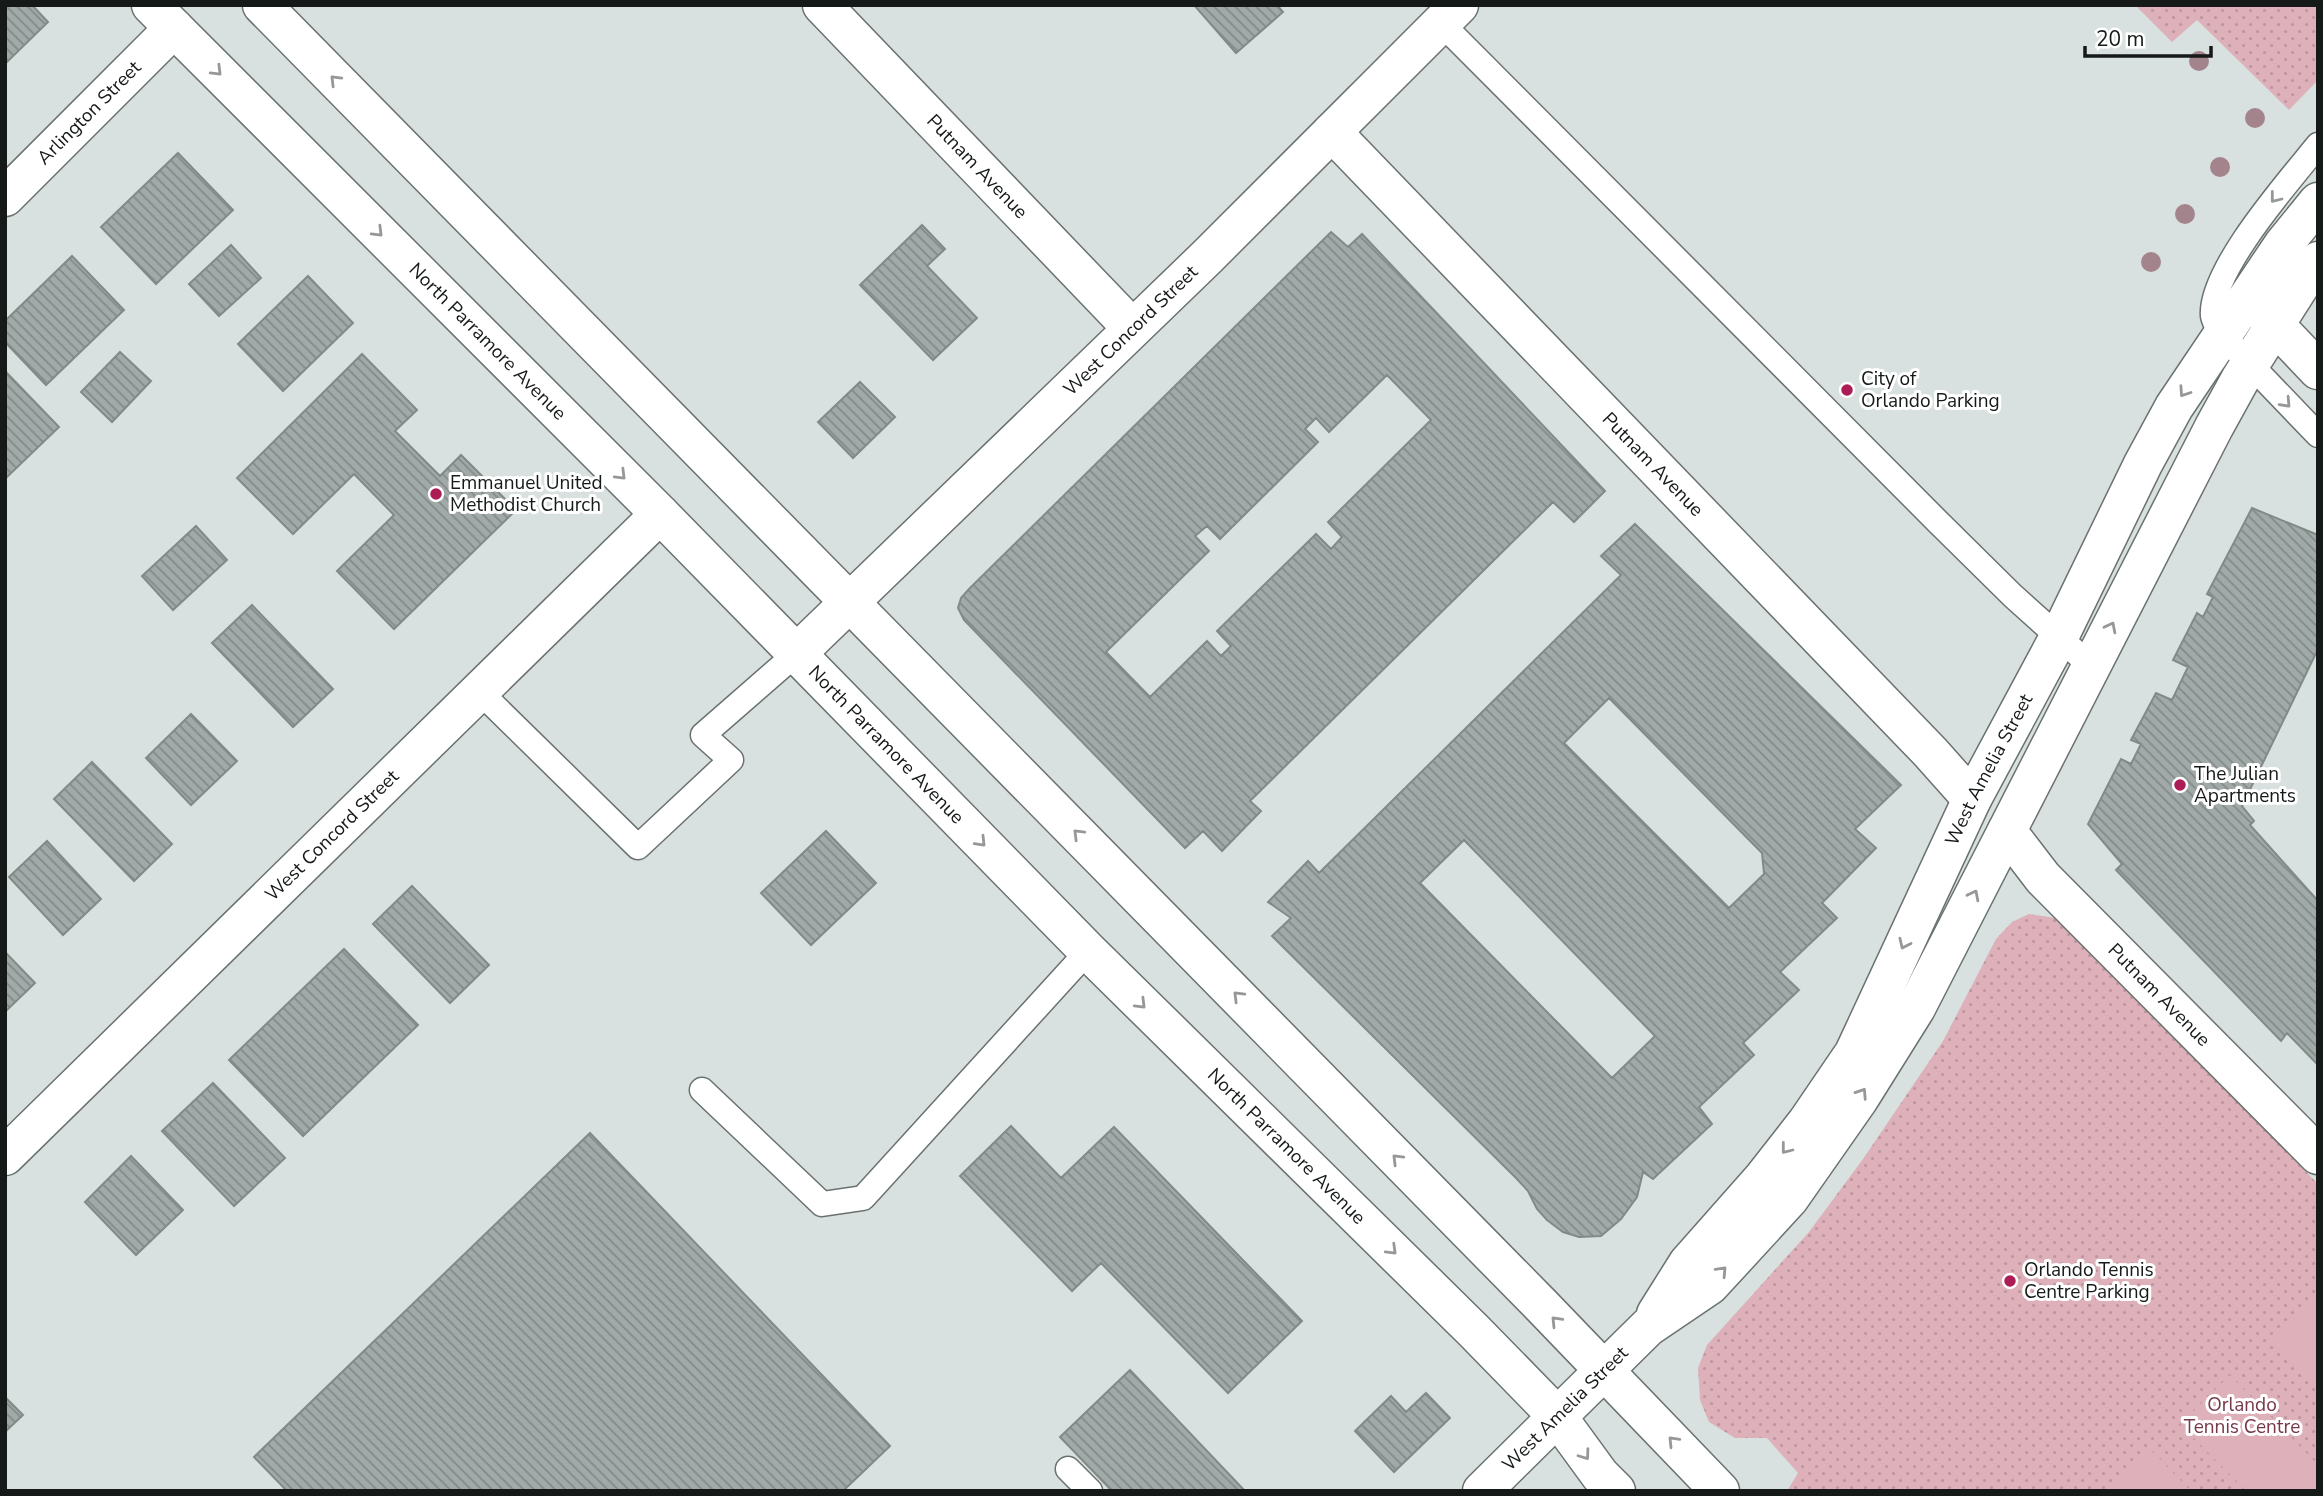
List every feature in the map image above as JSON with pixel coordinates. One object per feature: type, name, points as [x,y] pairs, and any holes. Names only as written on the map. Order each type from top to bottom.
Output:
[{"type":"street","points":[[262,5],[1720,1491]]},
{"type":"street","name":"Putnam Avenue","points":[[822,5],[1132,328]]},
{"type":"street","name":"West Concord Street","points":[[797,653],[1450,14]]},
{"type":"street","name":"Arlington Street","points":[[5,197],[163,17]]},
{"type":"street","name":"North Parramore Avenue","points":[[163,17],[660,514],[1088,951],[1464,1321],[1557,1416],[1600,1475],[1616,1491]]},
{"type":"street","name":"Putnam Avenue","points":[[1332,131],[1931,753],[1972,799]]},
{"type":"street","name":"West Amelia Street","points":[[1648,1327],[1688,1263],[1764,1177],[1807,1122],[1854,1053],[1972,799],[2059,637],[2143,464],[2174,407],[2283,244],[2318,202]]},
{"type":"street","name":"West Amelia Street","points":[[1482,1491],[1648,1327],[1710,1284],[1788,1199],[1859,1099],[1916,1008],[2214,427],[2250,364],[2318,261]]},
{"type":"street","points":[[2249,297],[2318,370]]},
{"type":"street","name":"West Concord Street","points":[[5,1156],[660,514]]},
{"type":"street","name":"Putnam Avenue","points":[[2007,831],[2043,878],[2318,1155]]},
{"type":"lane","points":[[1450,14],[1940,524],[2091,666]]},
{"type":"lane","points":[[2318,145],[2246,236],[2226,272],[2216,299],[2213,317],[2222,335],[2318,435]]},
{"type":"lane","points":[[479,691],[638,847],[731,760],[704,735],[797,653]]},
{"type":"lane","points":[[702,1090],[822,1204],[863,1199],[1088,951]]},
{"type":"lane","points":[[1068,1469],[1090,1491]]},
{"type":"green space","points":[[2135,5],[2318,5],[2318,80],[2289,110],[2197,20],[2172,42]]},
{"type":"green space","name":"Orlando Tennis Centre","points":[[2029,914],[2056,918],[2318,1184],[2318,1491],[1787,1491],[1798,1473],[1767,1438],[1735,1438],[1709,1422],[1700,1400],[1698,1368],[1707,1345],[1809,1232],[1863,1159],[1943,1041],[1996,939],[2012,922]]},
{"type":"green space","points":[[2318,1291],[2318,1390],[2268,1339]]},
{"type":"green space","name":"Orlando Tennis Centre","points":[[2230,1375],[2318,1465],[2318,1491],[2246,1491],[2180,1424]]},
{"type":"green space","points":[[2152,1451],[2191,1491],[2112,1491]]},
{"type":"building","points":[[5,5],[32,5],[48,22],[5,64]]},
{"type":"building","points":[[1194,5],[1277,5],[1283,12],[1236,53]]},
{"type":"building","points":[[178,153],[233,210],[156,284],[101,227]]},
{"type":"building","points":[[922,225],[945,249],[927,266],[977,318],[933,360],[860,285]]},
{"type":"building","points":[[1331,232],[1348,247],[1362,234],[1605,491],[1574,522],[1553,502],[1250,801],[1261,811],[1222,851],[1203,831],[1185,848],[964,620],[958,608],[961,598]],"holes":[[[1387,375],[1431,420],[1328,522],[1342,537],[1331,549],[1316,534],[1217,631],[1231,646],[1221,656],[1207,641],[1150,697],[1106,652],[1209,551],[1195,536],[1207,526],[1220,539],[1318,442],[1305,429],[1316,418],[1329,432]]]},
{"type":"building","points":[[231,245],[261,278],[219,316],[189,284]]},
{"type":"building","points":[[72,256],[124,310],[46,385],[5,342],[5,321]]},
{"type":"building","points":[[308,276],[353,323],[283,391],[238,344]]},
{"type":"building","points":[[120,352],[151,381],[112,422],[81,392]]},
{"type":"building","name":"Emmanuel United Methodist Church","points":[[362,354],[417,410],[395,431],[440,476],[461,455],[516,510],[394,629],[337,571],[394,515],[354,474],[293,534],[237,478]]},
{"type":"building","points":[[5,371],[59,427],[5,479]]},
{"type":"building","points":[[860,382],[895,417],[853,458],[818,422]]},
{"type":"building","name":"The Julian Apartments","points":[[2252,508],[2318,535],[2318,649],[2242,806],[2254,821],[2250,825],[2318,901],[2318,1065],[2287,1033],[2281,1041],[2116,870],[2122,864],[2088,824],[2121,759],[2131,764],[2141,744],[2131,740],[2156,693],[2172,700],[2188,667],[2173,660],[2197,613],[2203,617],[2213,597],[2207,594]]},
{"type":"building","points":[[1635,524],[1901,785],[1855,829],[1876,848],[1822,903],[1837,918],[1780,972],[1799,990],[1743,1043],[1754,1055],[1699,1107],[1712,1124],[1653,1179],[1643,1172],[1637,1197],[1621,1219],[1601,1236],[1579,1237],[1563,1232],[1547,1220],[1516,1178],[1272,936],[1291,918],[1268,902],[1308,861],[1319,873],[1621,575],[1601,556]],"holes":[[[1609,698],[1762,853],[1764,874],[1729,908],[1564,743]],[[1464,840],[1655,1036],[1612,1078],[1420,883]]]},
{"type":"building","points":[[196,526],[227,560],[173,610],[142,576]]},
{"type":"building","points":[[252,605],[333,689],[293,727],[212,643]]},
{"type":"building","points":[[191,714],[237,761],[191,805],[146,758]]},
{"type":"building","points":[[92,762],[172,844],[134,881],[54,799]]},
{"type":"building","points":[[826,831],[876,883],[811,945],[761,893]]},
{"type":"building","points":[[47,841],[101,899],[63,935],[9,877]]},
{"type":"building","points":[[412,886],[489,965],[450,1003],[373,924]]},
{"type":"building","points":[[344,949],[418,1025],[303,1136],[229,1060]]},
{"type":"building","points":[[5,952],[35,983],[5,1012]]},
{"type":"building","points":[[213,1083],[285,1158],[234,1206],[162,1131]]},
{"type":"building","points":[[1011,1126],[1061,1178],[1114,1127],[1302,1321],[1228,1393],[1101,1263],[1072,1291],[960,1176]]},
{"type":"building","points":[[590,1133],[890,1446],[843,1491],[287,1491],[254,1457]]},
{"type":"building","points":[[131,1156],[183,1210],[136,1255],[85,1202]]},
{"type":"building","points":[[1130,1370],[1245,1491],[1112,1491],[1060,1437]]},
{"type":"building","points":[[1426,1393],[1450,1418],[1394,1472],[1355,1431],[1391,1396],[1406,1412]]},
{"type":"building","points":[[5,1397],[23,1415],[5,1432]]},
{"type":"place","name":"City of Orlando Parking","points":[[1847,390]]},
{"type":"place","name":"Emmanuel United Methodist Church","points":[[436,494]]},
{"type":"place","name":"The Julian Apartments","points":[[2180,785]]},
{"type":"place","name":"Orlando Tennis Centre Parking","points":[[2010,1281]]}]
